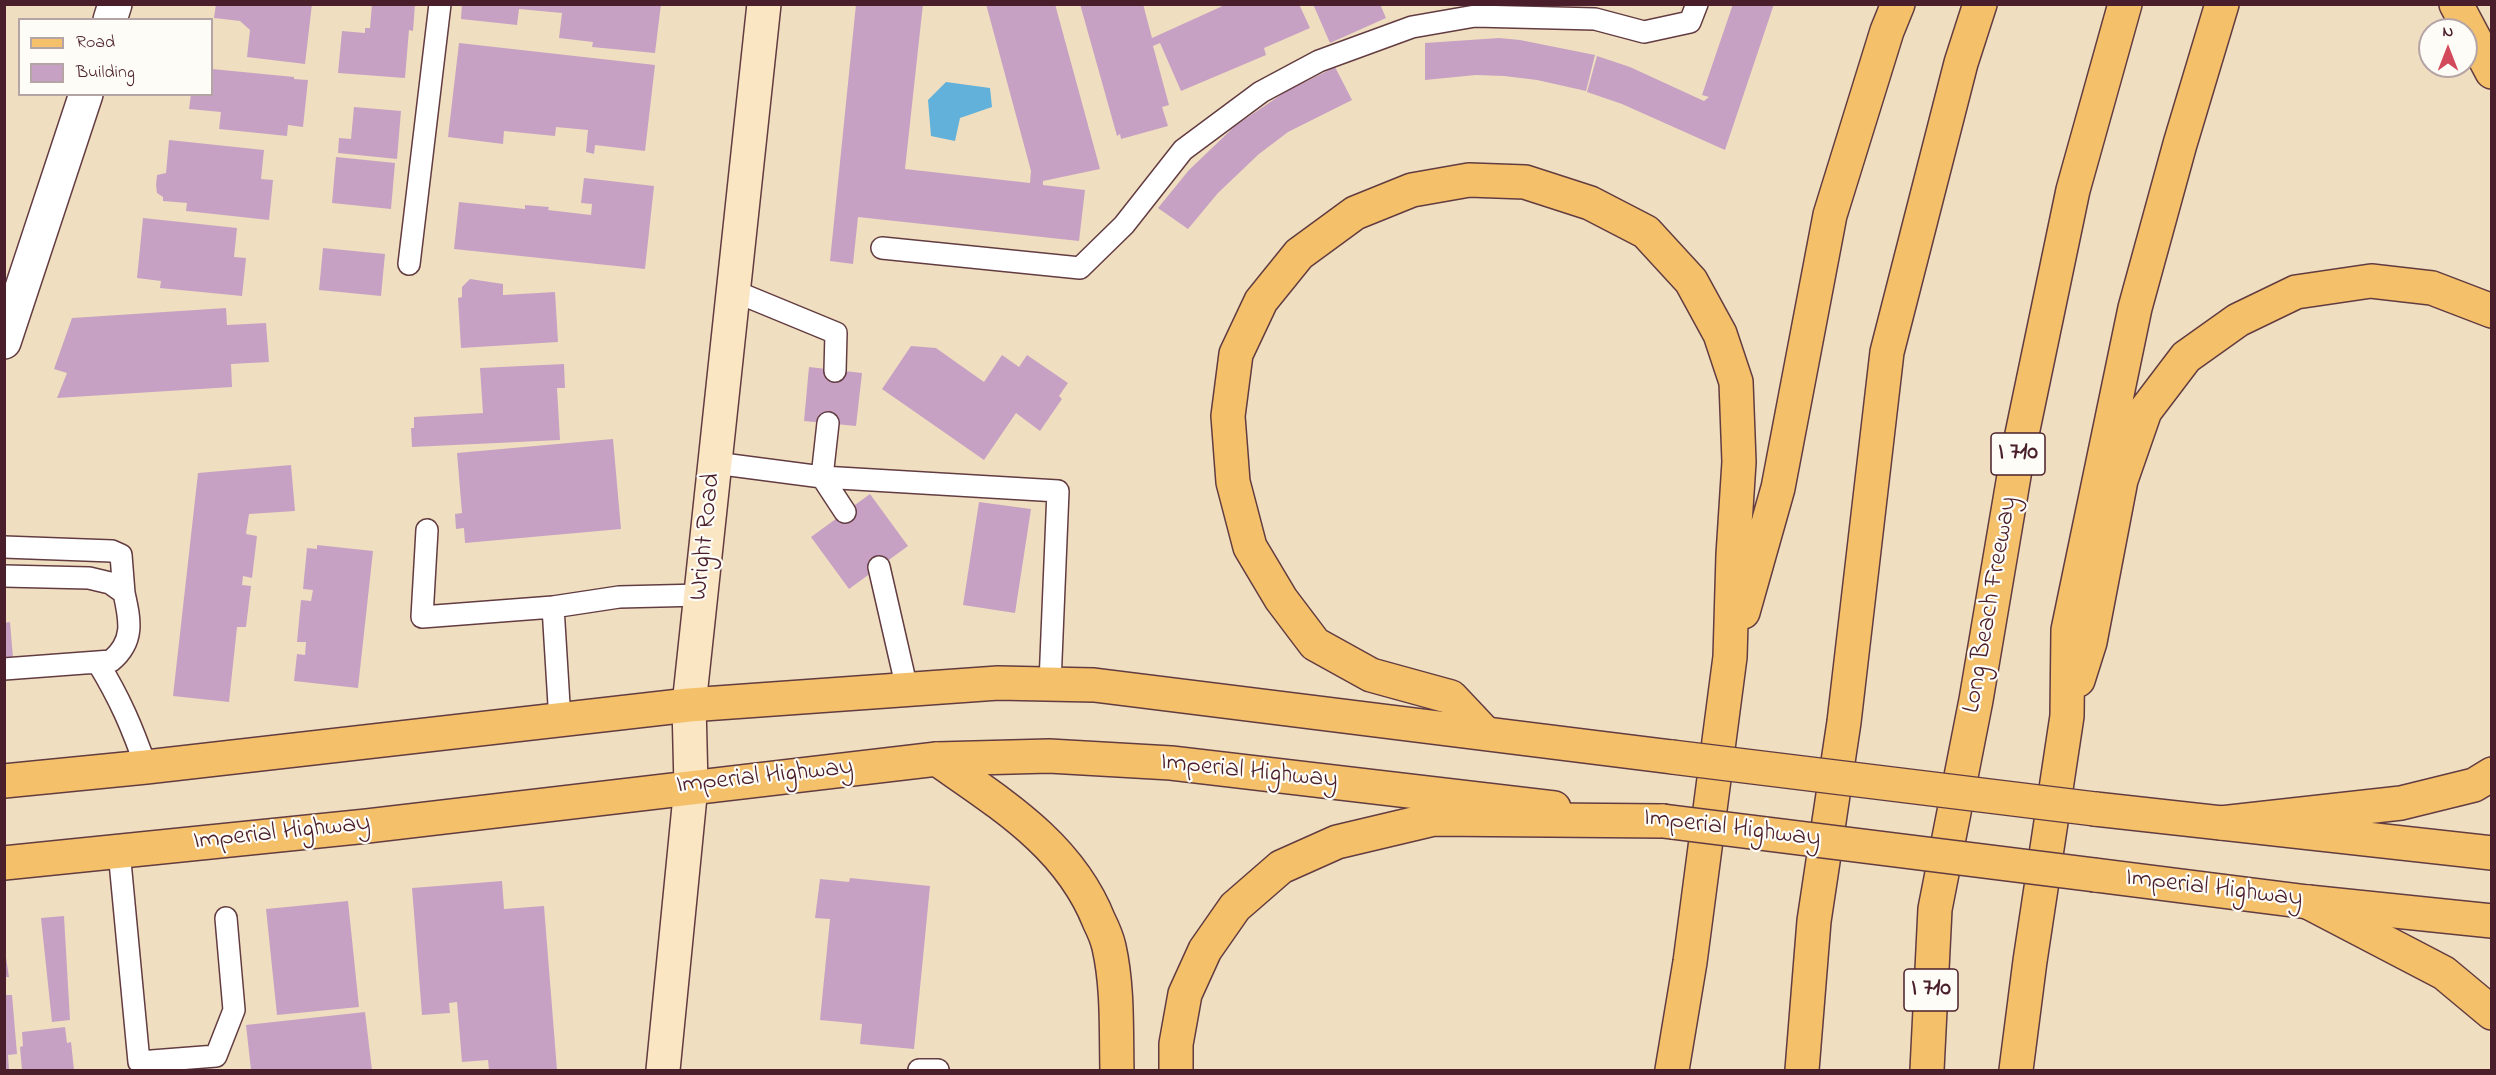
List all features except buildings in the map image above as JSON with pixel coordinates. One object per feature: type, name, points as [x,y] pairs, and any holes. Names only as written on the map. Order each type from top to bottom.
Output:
[{"type":"main road","points":[[1730,657],[1778,488],[1830,215],[1887,31],[1898,4]]},
{"type":"main road","points":[[1802,1071],[1814,921],[1844,722],[1887,352],[1961,63],[1980,4]]},
{"type":"main road","name":"Long Beach Freeway","points":[[1928,1071],[1935,909],[1976,700],[2017,458],[2073,190],[2124,4]]},
{"type":"main road","points":[[2016,1071],[2067,716],[2068,630],[2135,308],[2180,144],[2222,4]]},
{"type":"main road","points":[[2456,4],[2492,72]]},
{"type":"main road","points":[[1484,732],[1451,697],[1371,675],[1315,644],[1281,599],[1250,547],[1233,482],[1228,416],[1236,354],[1261,301],[1299,254],[1355,213],[1412,190],[1469,180],[1525,182],[1590,202],[1646,232],[1690,281],[1720,334],[1736,382],[1739,462],[1732,555],[1730,657],[1690,962],[1672,1071]]},
{"type":"main road","points":[[2067,716],[2090,642],[2121,480],[2145,411],[2186,357],[2238,320],[2296,292],[2372,281],[2432,288],[2492,311]]},
{"type":"main road","points":[[4,781],[689,705],[998,683],[1050,683],[1094,685],[1164,693],[2095,809],[2492,853]]},
{"type":"main road","name":"Imperial Highway","points":[[4,863],[366,825],[937,759],[1049,756],[1171,763],[1663,821],[2308,902],[2492,921]]},
{"type":"main road","points":[[937,759],[1012,811],[1043,837],[1071,870],[1091,899],[1109,946],[1115,993],[1117,1071]]},
{"type":"main road","points":[[2221,823],[2401,804],[2474,785],[2492,774]]},
{"type":"main road","points":[[1176,1071],[1176,1044],[1185,994],[1205,950],[1235,907],[1281,867],[1337,842],[1434,819],[1663,821]]},
{"type":"main road","points":[[2308,902],[2444,973],[2492,1013]]},
{"type":"main road","points":[[2030,961],[2037,1071]]},
{"type":"main road","points":[[1688,1071],[1690,962]]},
{"type":"street","name":"Wright Road","points":[[663,1071],[691,786],[689,705],[764,4]]},
{"type":"street","points":[[4,342],[85,96]]},
{"type":"lane","points":[[409,264],[440,4]]},
{"type":"lane","points":[[882,248],[1080,268],[1124,225],[1183,150],[1261,92],[1319,61],[1412,27],[1475,16],[1591,12],[1644,32],[1690,22],[1697,4]]},
{"type":"lane","points":[[734,291],[836,333],[836,371]]},
{"type":"lane","points":[[828,423],[822,477],[845,512]]},
{"type":"lane","points":[[715,463],[822,477],[1058,491],[1050,683]]},
{"type":"lane","points":[[427,530],[422,617],[553,608],[619,597],[701,595]]},
{"type":"lane","points":[[4,669],[111,661],[123,651],[129,617],[121,555],[112,551],[6,547]]},
{"type":"lane","points":[[879,567],[907,689]]},
{"type":"lane","points":[[4,576],[89,578],[110,583],[124,592]]},
{"type":"lane","points":[[553,608],[560,721]]},
{"type":"lane","points":[[98,663],[120,698],[146,767]]},
{"type":"lane","points":[[119,851],[139,1062],[216,1056],[234,1010],[226,918]]},
{"type":"lane","points":[[919,1071],[938,1071]]},
{"type":"water","points":[[946,82],[990,88],[992,107],[960,118],[955,141],[931,136],[928,100]]}]
